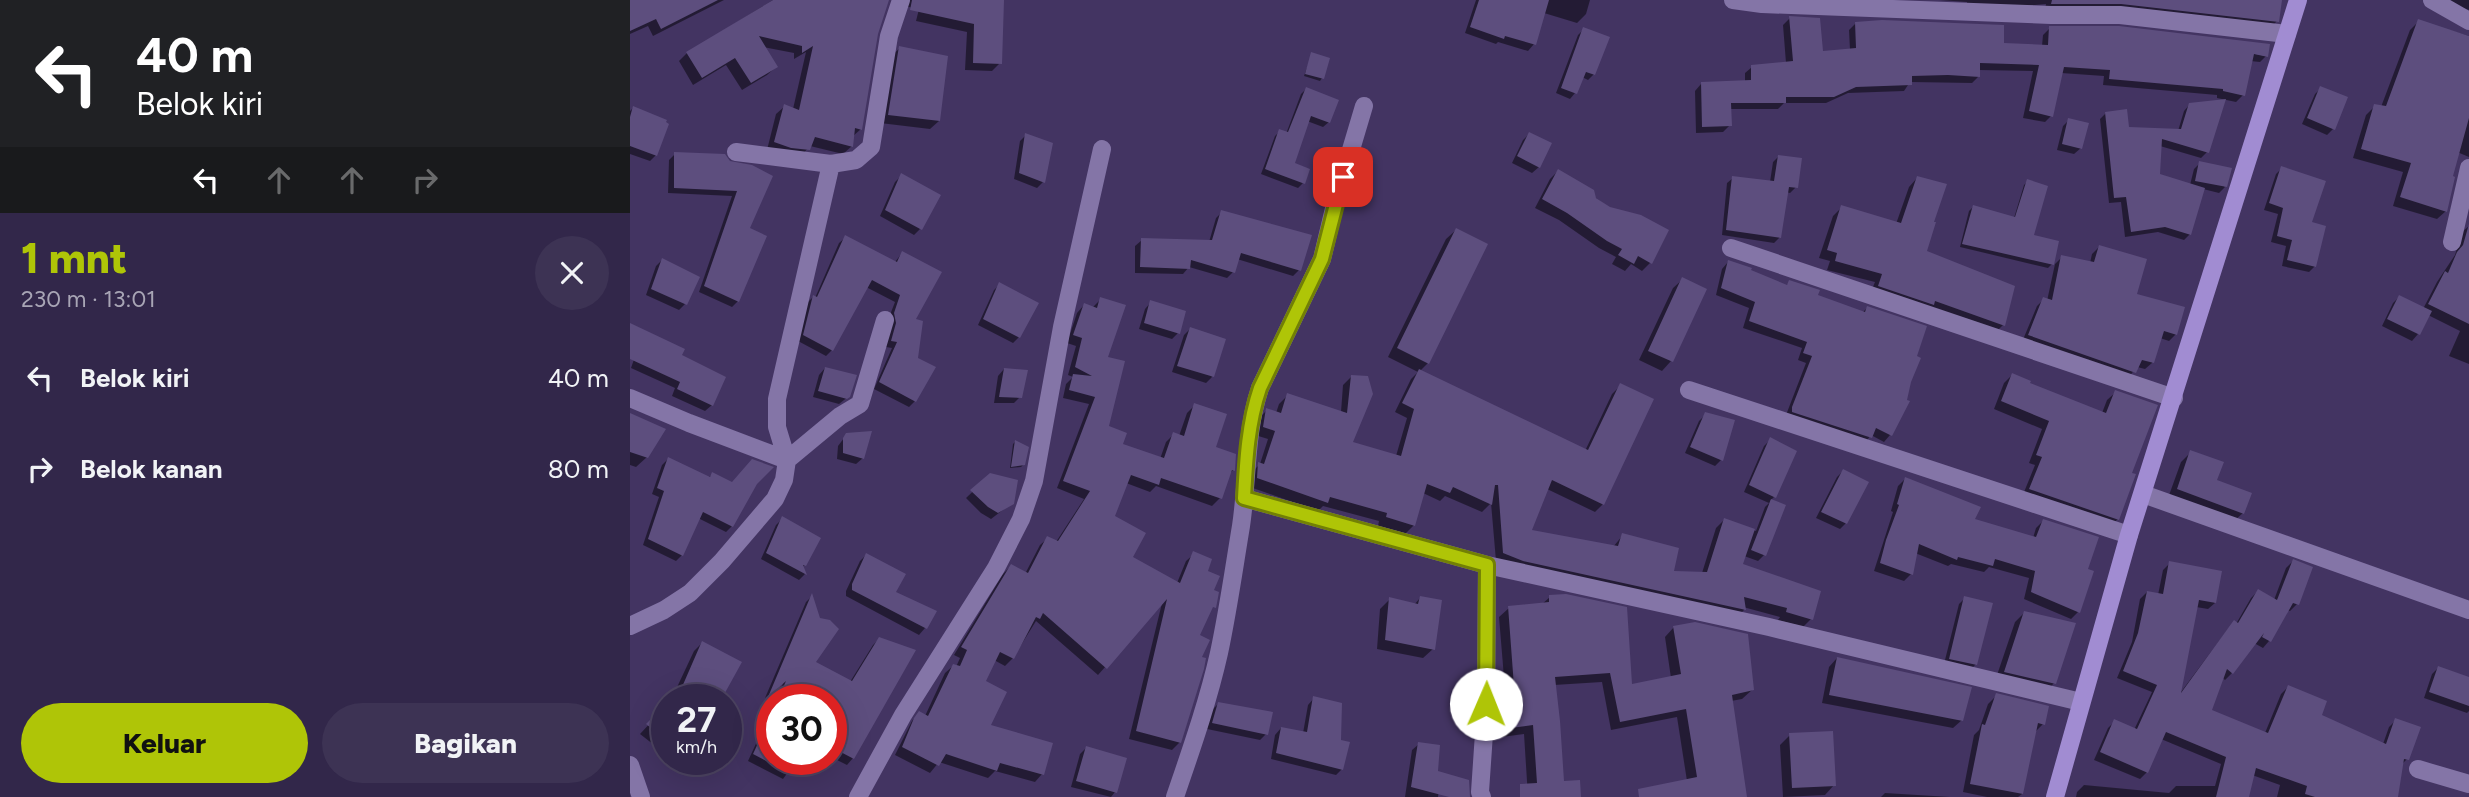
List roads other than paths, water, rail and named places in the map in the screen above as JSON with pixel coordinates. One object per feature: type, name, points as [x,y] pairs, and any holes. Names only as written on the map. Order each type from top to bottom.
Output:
[{"type":"main road","points":[[2054,797],[2129,535],[2298,0]]},
{"type":"street","points":[[736,152],[831,164],[856,160],[871,146],[889,36],[901,0]]},
{"type":"street","points":[[1733,0],[1762,4],[2051,16],[2120,15],[2287,34]]},
{"type":"street","points":[[2432,0],[2469,21]]},
{"type":"street","points":[[1175,797],[1203,711],[1230,596],[1253,407],[1322,259],[1336,200],[1364,106]]},
{"type":"street","points":[[858,797],[903,715],[996,568],[1021,519],[1034,481],[1062,327],[1102,149]]},
{"type":"street","points":[[630,625],[664,610],[690,593],[722,561],[775,499],[784,480],[787,460],[777,427],[777,399],[831,164]]},
{"type":"street","points":[[2452,242],[2469,168]]},
{"type":"street","points":[[1731,248],[2174,398]]},
{"type":"street","points":[[787,460],[840,416],[860,404],[885,320]]},
{"type":"street","points":[[1689,390],[2129,535]]},
{"type":"street","points":[[630,398],[787,460]]},
{"type":"street","points":[[2143,494],[2469,610]]},
{"type":"street","points":[[1244,498],[1487,565],[1769,627],[2081,702]]},
{"type":"street","points":[[1482,797],[1480,792],[1486,704],[1487,565]]},
{"type":"street","points":[[630,765],[641,797]]},
{"type":"street","points":[[2418,769],[2469,784]]}]
